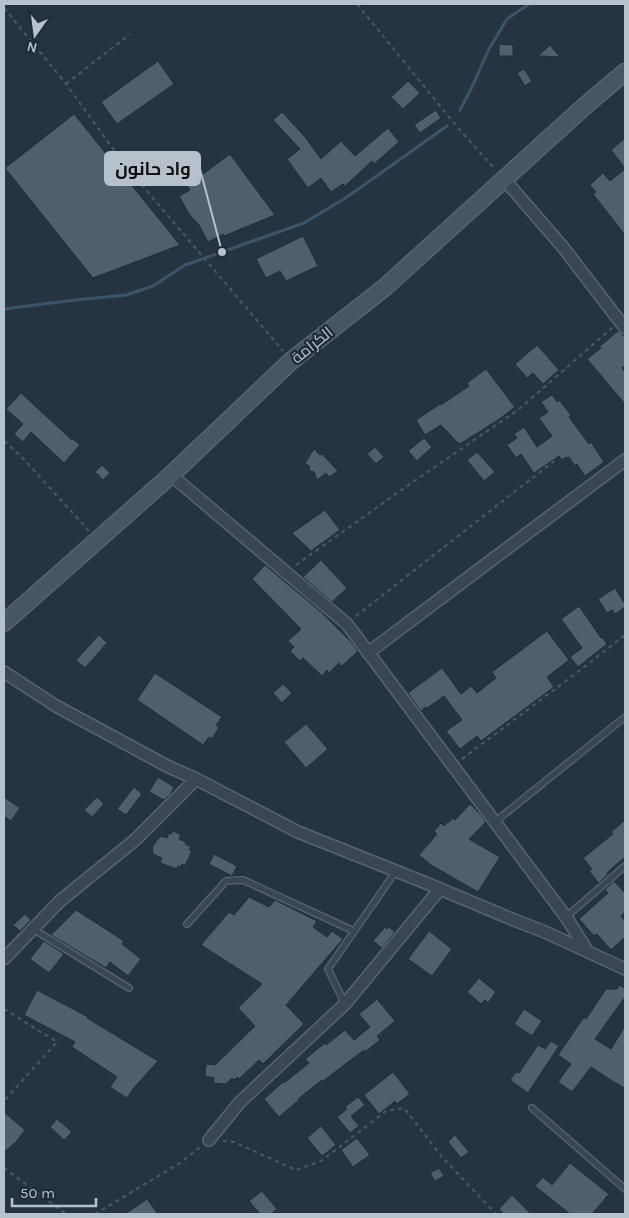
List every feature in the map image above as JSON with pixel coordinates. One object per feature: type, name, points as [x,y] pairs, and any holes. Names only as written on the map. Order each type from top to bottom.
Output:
[{"type":"main road","name":"الكرامة","points":[[4,623],[171,475],[291,361],[384,288],[586,104],[625,72]]},
{"type":"street","points":[[504,179],[562,246],[623,325]]},
{"type":"street","points":[[368,654],[625,460]]},
{"type":"street","points":[[171,475],[346,624],[496,821],[566,916],[588,952]]},
{"type":"street","points":[[4,672],[56,706],[167,766],[298,832],[545,932],[625,969]]},
{"type":"street","points":[[4,959],[60,901],[135,840],[196,779]]},
{"type":"street","points":[[209,1140],[240,1102],[345,1004],[440,889]]},
{"type":"lane","points":[[496,821],[625,717]]},
{"type":"lane","points":[[566,916],[625,866]]},
{"type":"lane","points":[[345,1004],[328,969],[396,871]]},
{"type":"lane","points":[[187,924],[226,881],[243,880],[354,931]]},
{"type":"lane","points":[[33,929],[128,988]]},
{"type":"lane","points":[[532,1108],[625,1190]]},
{"type":"path","points":[[357,4],[458,128],[504,179]]},
{"type":"path","points":[[4,8],[66,84],[124,164],[291,361]]},
{"type":"path","points":[[66,84],[130,34]]},
{"type":"path","points":[[286,572],[518,410],[623,325]]},
{"type":"path","points":[[4,441],[20,455],[98,540]]},
{"type":"path","points":[[346,624],[554,461]]},
{"type":"path","points":[[453,766],[625,634]]},
{"type":"path","points":[[4,1009],[57,1042],[4,1101]]},
{"type":"path","points":[[95,1214],[180,1163],[209,1140],[234,1142],[296,1170],[321,1161],[386,1112],[404,1108],[442,1157],[496,1214]]},
{"type":"path","points":[[4,1168],[66,1214]]},
{"type":"building","points":[[499,44],[513,45],[513,56],[499,56]]},
{"type":"building","points":[[550,45],[560,57],[538,56]]},
{"type":"building","points":[[158,61],[174,84],[117,124],[101,102]]},
{"type":"building","points":[[524,69],[532,81],[525,86],[517,73]]},
{"type":"building","points":[[408,81],[420,93],[403,109],[391,97]]},
{"type":"building","points":[[436,110],[441,118],[420,133],[414,125]]},
{"type":"building","points":[[282,112],[306,138],[321,159],[341,141],[355,156],[388,128],[399,142],[374,164],[372,161],[345,186],[343,184],[331,192],[321,178],[308,188],[287,159],[300,149],[273,120]]},
{"type":"building","points":[[74,114],[180,245],[93,278],[5,168]]},
{"type":"building","points":[[625,138],[625,168],[611,150]]},
{"type":"building","points":[[230,154],[275,215],[224,236],[223,234],[208,242],[179,196],[190,190],[187,186]]},
{"type":"building","points":[[625,169],[625,235],[593,194],[596,192],[590,185],[603,173],[610,181]]},
{"type":"building","points":[[303,236],[318,266],[286,281],[280,271],[266,278],[256,259]]},
{"type":"building","points":[[618,331],[625,337],[625,365],[622,368],[625,372],[625,404],[587,359]]},
{"type":"building","points":[[537,345],[559,370],[543,384],[533,373],[527,378],[515,364]]},
{"type":"building","points":[[486,369],[515,407],[460,444],[441,425],[425,435],[416,420],[469,386],[467,383]]},
{"type":"building","points":[[21,393],[72,440],[80,445],[64,463],[31,432],[23,442],[14,434],[23,424],[6,409]]},
{"type":"building","points":[[552,395],[557,402],[559,400],[571,415],[569,417],[589,444],[591,442],[604,462],[585,476],[577,464],[575,466],[569,457],[562,460],[559,456],[534,473],[521,454],[516,458],[507,445],[517,438],[514,434],[524,427],[537,447],[552,436],[539,418],[548,412],[541,402]]},
{"type":"building","points":[[424,438],[432,447],[417,461],[408,451]]},
{"type":"building","points":[[375,447],[384,457],[376,464],[367,454]]},
{"type":"building","points":[[314,449],[320,455],[322,454],[338,471],[329,477],[326,473],[317,480],[314,472],[310,471],[309,466],[305,463]]},
{"type":"building","points":[[477,452],[495,472],[484,481],[467,460]]},
{"type":"building","points":[[102,465],[110,473],[103,480],[95,472]]},
{"type":"building","points":[[325,510],[340,530],[311,551],[292,533]]},
{"type":"building","points":[[321,560],[347,588],[332,602],[303,577]]},
{"type":"building","points":[[265,565],[321,612],[352,643],[358,651],[342,666],[339,663],[329,673],[327,670],[322,676],[303,658],[300,661],[290,651],[294,647],[288,641],[301,629],[252,579]]},
{"type":"building","points":[[615,588],[625,607],[615,614],[612,610],[607,613],[598,599]]},
{"type":"building","points":[[579,606],[607,644],[578,667],[570,657],[582,648],[561,619]]},
{"type":"building","points":[[547,631],[569,660],[547,677],[554,687],[481,741],[477,736],[460,749],[446,731],[462,720],[444,696],[421,711],[408,693],[442,668],[461,694],[471,686],[477,693],[496,678],[492,672]]},
{"type":"building","points":[[99,635],[107,643],[85,668],[76,660]]},
{"type":"building","points":[[155,673],[222,717],[216,725],[219,727],[212,739],[209,737],[203,745],[137,700]]},
{"type":"building","points":[[283,684],[292,693],[282,703],[273,693]]},
{"type":"building","points":[[306,724],[328,749],[306,768],[284,742]]},
{"type":"building","points":[[158,777],[174,787],[170,795],[164,800],[149,792]]},
{"type":"building","points":[[134,787],[142,794],[126,815],[117,809]]},
{"type":"building","points":[[4,797],[20,808],[11,821],[4,816]]},
{"type":"building","points":[[97,797],[104,804],[92,817],[84,810]]},
{"type":"building","points":[[470,804],[486,822],[469,839],[500,857],[478,892],[431,865],[419,855],[437,834],[434,831],[441,823],[444,826],[453,818],[455,820]]},
{"type":"building","points":[[625,820],[625,857],[599,883],[589,871],[592,869],[583,858],[613,834],[611,832]]},
{"type":"building","points":[[173,831],[181,835],[179,839],[186,842],[185,844],[191,847],[189,850],[192,851],[185,866],[182,864],[177,869],[160,863],[162,858],[153,854],[152,847],[159,838],[162,836],[167,838],[169,833],[171,834]]},
{"type":"building","points":[[214,854],[237,866],[232,876],[209,864]]},
{"type":"building","points":[[614,881],[625,893],[625,912],[621,916],[625,921],[625,937],[611,950],[597,934],[594,936],[579,919],[608,893],[605,890]]},
{"type":"building","points":[[249,897],[269,907],[275,900],[317,921],[313,927],[327,937],[332,931],[343,939],[286,1005],[304,1024],[263,1064],[259,1060],[239,1079],[237,1077],[234,1080],[232,1078],[226,1084],[213,1083],[214,1078],[205,1076],[206,1064],[215,1065],[255,1026],[238,1008],[262,984],[201,945],[229,912],[234,915]]},
{"type":"building","points":[[76,910],[124,941],[122,944],[141,959],[128,976],[110,962],[106,968],[51,935]]},
{"type":"building","points":[[25,914],[31,920],[20,931],[13,925]]},
{"type":"building","points":[[385,927],[387,929],[389,927],[395,932],[382,948],[373,941]]},
{"type":"building","points":[[429,931],[452,949],[432,976],[408,959]]},
{"type":"building","points":[[44,941],[64,954],[49,973],[30,959]]},
{"type":"building","points":[[479,978],[496,992],[488,1003],[485,1000],[481,1004],[467,992]]},
{"type":"building","points":[[619,985],[625,988],[625,997],[595,1039],[611,1049],[625,1026],[625,1089],[591,1067],[572,1092],[558,1082],[571,1064],[558,1055],[606,989],[617,989]]},
{"type":"building","points":[[37,990],[88,1017],[158,1061],[127,1098],[110,1087],[117,1077],[72,1047],[75,1042],[24,1015]]},
{"type":"building","points":[[377,999],[395,1021],[377,1036],[380,1040],[322,1080],[279,1117],[264,1099],[309,1063],[305,1059],[325,1043],[326,1045],[345,1030],[354,1040],[370,1027],[359,1014]]},
{"type":"building","points":[[524,1009],[542,1021],[532,1036],[514,1024]]},
{"type":"building","points":[[551,1041],[559,1046],[528,1093],[510,1080],[516,1072],[519,1073],[538,1045],[545,1049]]},
{"type":"building","points":[[393,1072],[410,1094],[397,1104],[395,1101],[379,1114],[364,1095]]},
{"type":"building","points":[[358,1097],[365,1105],[351,1116],[359,1126],[350,1133],[337,1117],[347,1109],[345,1107]]},
{"type":"building","points":[[4,1112],[25,1130],[16,1142],[4,1152]]},
{"type":"building","points":[[57,1119],[72,1132],[64,1140],[50,1127]]},
{"type":"building","points":[[321,1126],[336,1145],[322,1156],[307,1138]]},
{"type":"building","points":[[455,1135],[469,1152],[461,1158],[448,1142]]},
{"type":"building","points":[[357,1138],[370,1155],[353,1167],[341,1150]]},
{"type":"building","points":[[570,1163],[609,1194],[592,1214],[570,1214],[535,1186],[543,1177],[552,1185]]},
{"type":"building","points":[[439,1168],[444,1176],[435,1181],[430,1173]]},
{"type":"building","points":[[262,1191],[277,1209],[271,1214],[260,1214],[249,1201]]},
{"type":"building","points":[[512,1195],[531,1214],[504,1214],[499,1209]]},
{"type":"building","points":[[147,1199],[158,1214],[125,1214]]},
{"type":"waterway","points":[[460,110],[489,49],[507,19],[529,4]]},
{"type":"waterway","points":[[4,309],[126,295],[153,286],[185,265],[304,223],[347,197],[447,126]]},
{"type":"place","name":"واد حانون","points":[[222,252]]}]
